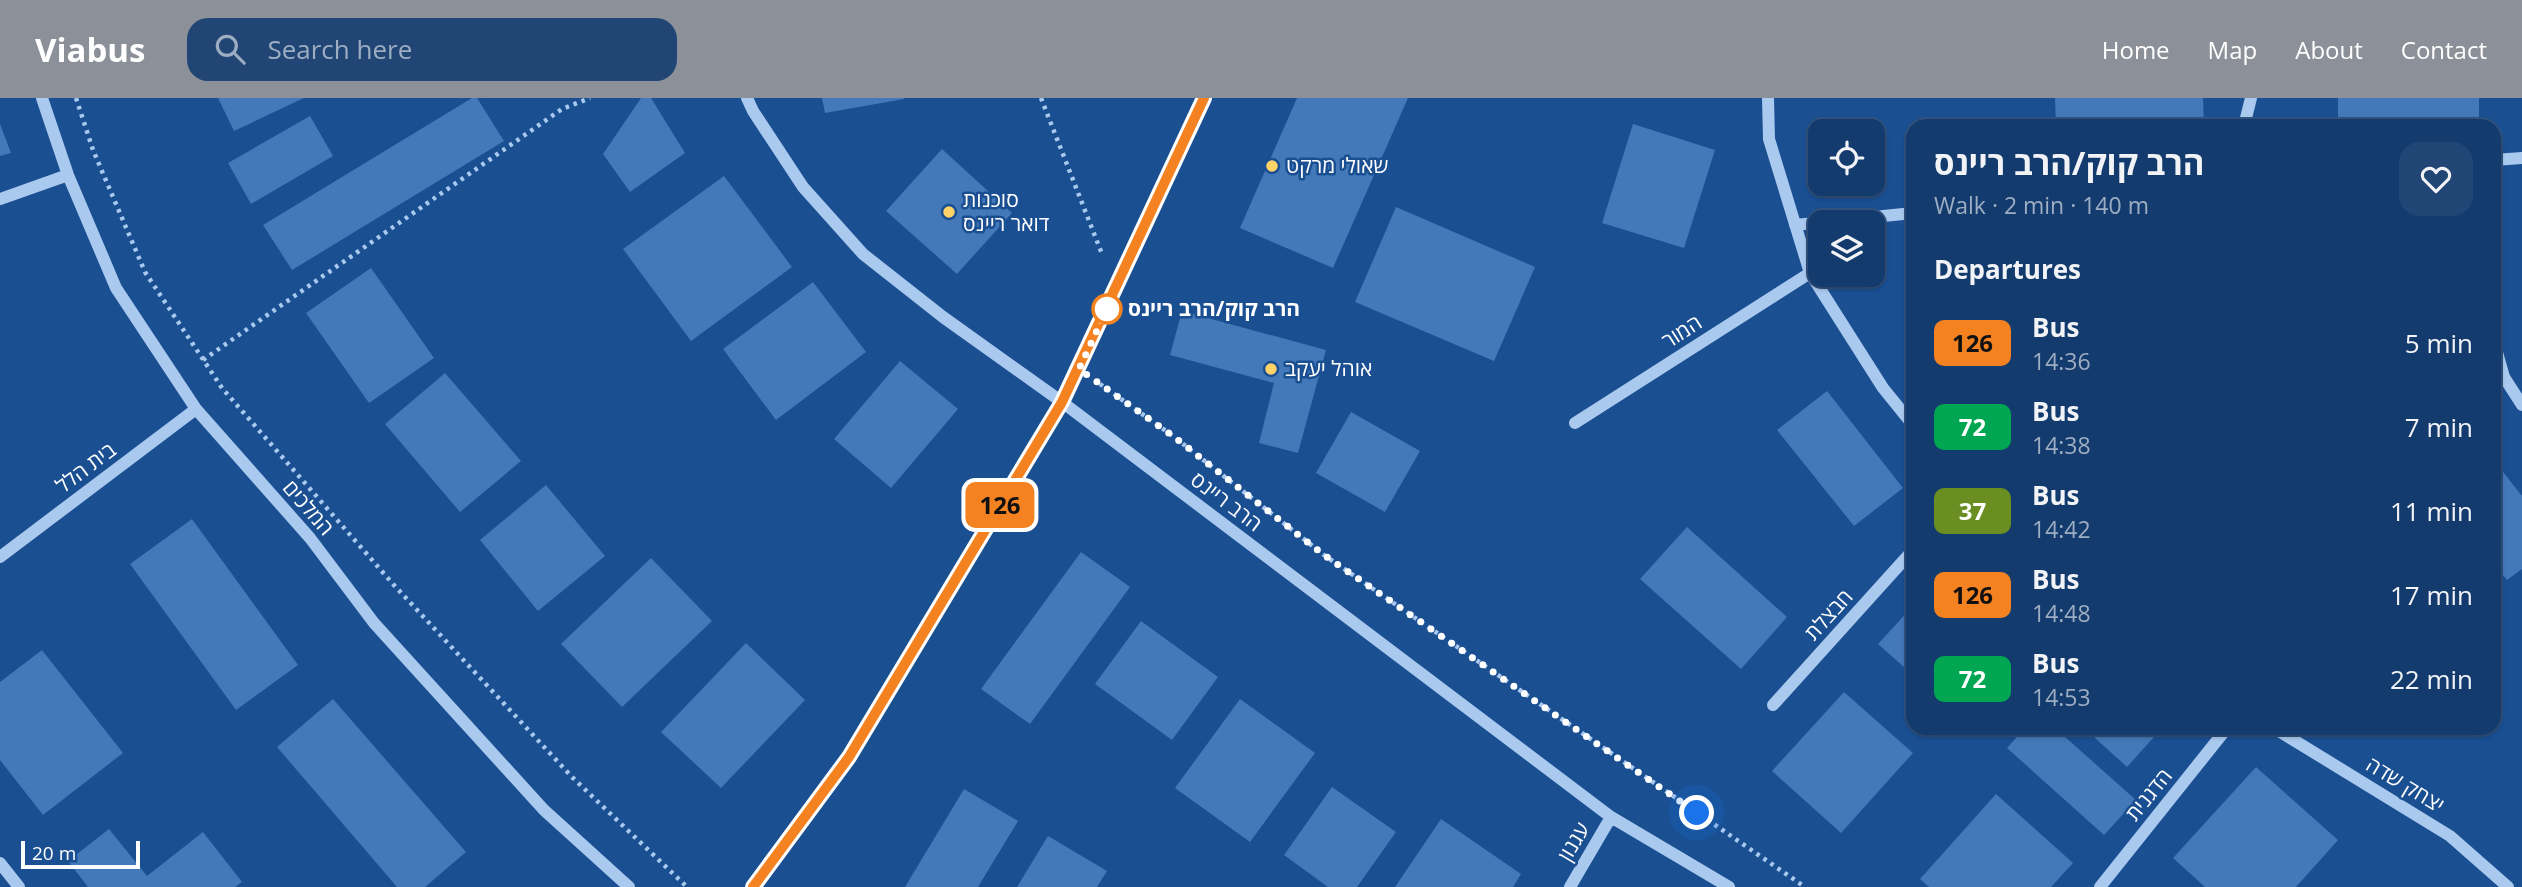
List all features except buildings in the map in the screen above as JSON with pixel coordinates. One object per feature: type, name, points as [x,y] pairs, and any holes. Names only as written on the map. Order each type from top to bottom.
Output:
[{"type":"street","name":"המלכים","points":[[42,98],[68,175],[116,288],[196,409],[310,538],[374,623],[544,810],[629,887]]},
{"type":"street","name":"הרב ריינס","points":[[747,98],[752,111],[803,187],[863,254],[943,317],[1062,402],[1611,817],[1729,887]]},
{"type":"street","points":[[753,887],[849,757],[1062,402],[1204,98]]},
{"type":"street","points":[[1768,98],[1769,139],[1808,267]]},
{"type":"street","points":[[2246,119],[2251,98]]},
{"type":"street","points":[[2501,160],[2522,158]]},
{"type":"street","points":[[0,199],[68,175]]},
{"type":"street","points":[[1795,225],[1906,214]]},
{"type":"street","name":"המור","points":[[1575,424],[1808,274]]},
{"type":"street","points":[[1819,287],[1883,388],[1906,416]]},
{"type":"street","points":[[2501,366],[2504,377],[2522,405]]},
{"type":"street","name":"בית הלל","points":[[0,557],[196,409]]},
{"type":"street","name":"חבצלת","points":[[1773,705],[1906,558]]},
{"type":"street","name":"הדגנית","points":[[2100,887],[2221,735]]},
{"type":"street","name":"יצחק שדה","points":[[2285,735],[2450,836],[2508,887]]},
{"type":"street","name":"עגנון","points":[[1570,887],[1611,817]]},
{"type":"street","points":[[0,863],[19,887]]},
{"type":"path","points":[[76,98],[93,150],[145,272],[222,388],[393,584],[572,777],[687,887]]},
{"type":"path","points":[[175,377],[204,360],[562,109],[590,98]]},
{"type":"path","points":[[1041,98],[1105,261]]},
{"type":"path","points":[[1079,369],[1173,436],[1324,555],[1805,887]]},
{"type":"bus line","name":"126","points":[[753,887],[849,757],[1062,402],[1204,98]]},
{"type":"place","name":"שאולי מרקט","points":[[1272,166]]},
{"type":"place","name":"סוכנות דואר ריינס","points":[[949,212]]},
{"type":"place","name":"הרב קוק/הרב ריינס","points":[[1107,309]]},
{"type":"place","name":"אוהל יעקב","points":[[1271,369]]},
{"type":"route","points":[[1107,309],[1079,369],[1173,436],[1324,555],[1697,813]]}]
